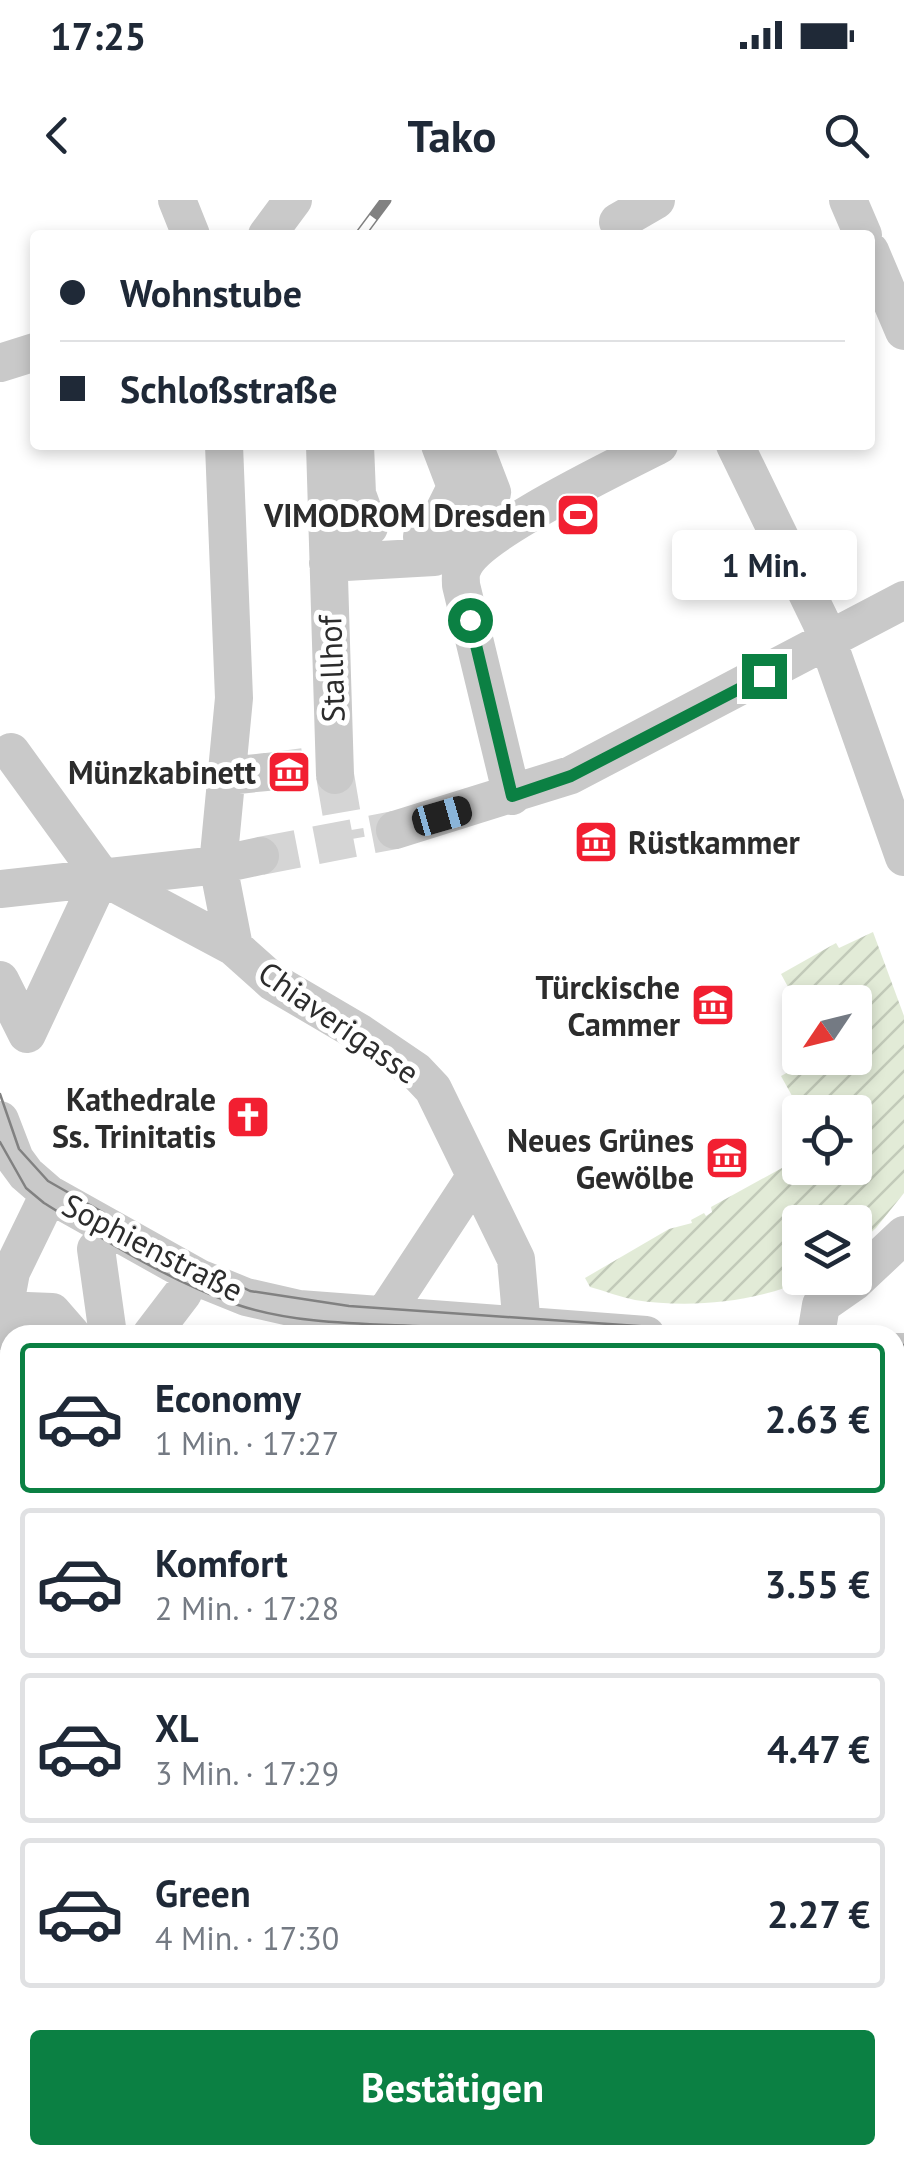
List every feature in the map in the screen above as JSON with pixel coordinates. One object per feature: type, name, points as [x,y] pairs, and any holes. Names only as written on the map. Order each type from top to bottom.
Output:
[{"type":"street","points":[[177,200],[189,230]]},
{"type":"street","points":[[611,220],[656,200]]},
{"type":"street","points":[[848,200],[861,230]]},
{"type":"street","points":[[875,270],[891,329]]},
{"type":"street","points":[[0,363],[30,354]]},
{"type":"street","name":"Chiaverigasse","points":[[224,450],[234,698],[218,864],[234,947],[273,982],[360,1033],[416,1071],[433,1090],[516,1259],[522,1325]]},
{"type":"street","name":"Stallhof","points":[[325,450],[327,768]]},
{"type":"street","points":[[355,450],[356,494],[369,527],[404,544],[434,533],[464,494],[442,450]]},
{"type":"street","points":[[328,563],[434,557],[492,492],[476,450]]},
{"type":"street","points":[[512,796],[461,586],[462,569],[521,517],[648,450]]},
{"type":"street","points":[[738,450],[836,638],[860,674]]},
{"type":"street","points":[[328,563],[369,527]]},
{"type":"street","points":[[395,830],[571,776],[904,600]]},
{"type":"street","points":[[836,638],[904,858]]},
{"type":"street","points":[[4,753],[102,876],[234,947]]},
{"type":"street","points":[[228,776],[266,772]]},
{"type":"street","points":[[0,889],[260,856]]},
{"type":"street","points":[[0,980],[26,1034],[102,876]]},
{"type":"street","name":"Sophienstraße","points":[[0,1120],[16,1159],[26,1174],[49,1194],[200,1278],[246,1297],[380,1325]]},
{"type":"street","points":[[380,1325],[476,1177]]},
{"type":"street","points":[[49,1194],[11,1272],[1,1321],[52,1312],[63,1325]]},
{"type":"street","points":[[818,1325],[821,1304],[854,1282],[904,1235]]},
{"type":"street","points":[[96,1249],[107,1325]]},
{"type":"street","points":[[158,1325],[182,1293]]},
{"type":"street","points":[[0,1517],[0,1636]]},
{"type":"green space","points":[[873,932],[904,1016],[904,1193],[872,1232],[872,1205],[782,1205],[782,1289],[769,1293],[679,1304],[635,1300],[590,1287],[585,1278],[669,1229],[692,1223],[704,1213],[706,1216],[712,1212],[711,1207],[782,1168],[782,1185],[872,1185],[872,1095],[792,1095],[781,1076],[872,1075],[872,985],[787,985],[781,974],[836,943],[839,948]]},
{"type":"tunnel","points":[[266,772],[313,766]]},
{"type":"tunnel","points":[[335,775],[346,840]]},
{"type":"tunnel","points":[[260,856],[395,830]]},
{"type":"tram line","points":[[0,1094],[19,1149],[48,1181],[181,1257],[250,1291],[349,1306],[622,1325]]},
{"type":"tram line","points":[[0,1142],[26,1188],[44,1203],[185,1283],[235,1304],[287,1317],[385,1325]]},
{"type":"railway","points":[[364,230],[386,200]]},
{"type":"place","name":"VIMODROM Dresden","points":[[578,515]]},
{"type":"place","name":"Münzkabinett","points":[[289,772]]},
{"type":"place","name":"Rüstkammer","points":[[596,842]]},
{"type":"place","name":"Türckische Cammer","points":[[713,1005]]},
{"type":"place","name":"Kathedrale Ss. Trinitatis","points":[[248,1117]]},
{"type":"place","name":"Neues Grünes Gewölbe","points":[[727,1158]]},
{"type":"route","points":[[470,620],[512,796],[571,776],[764,676]]}]
